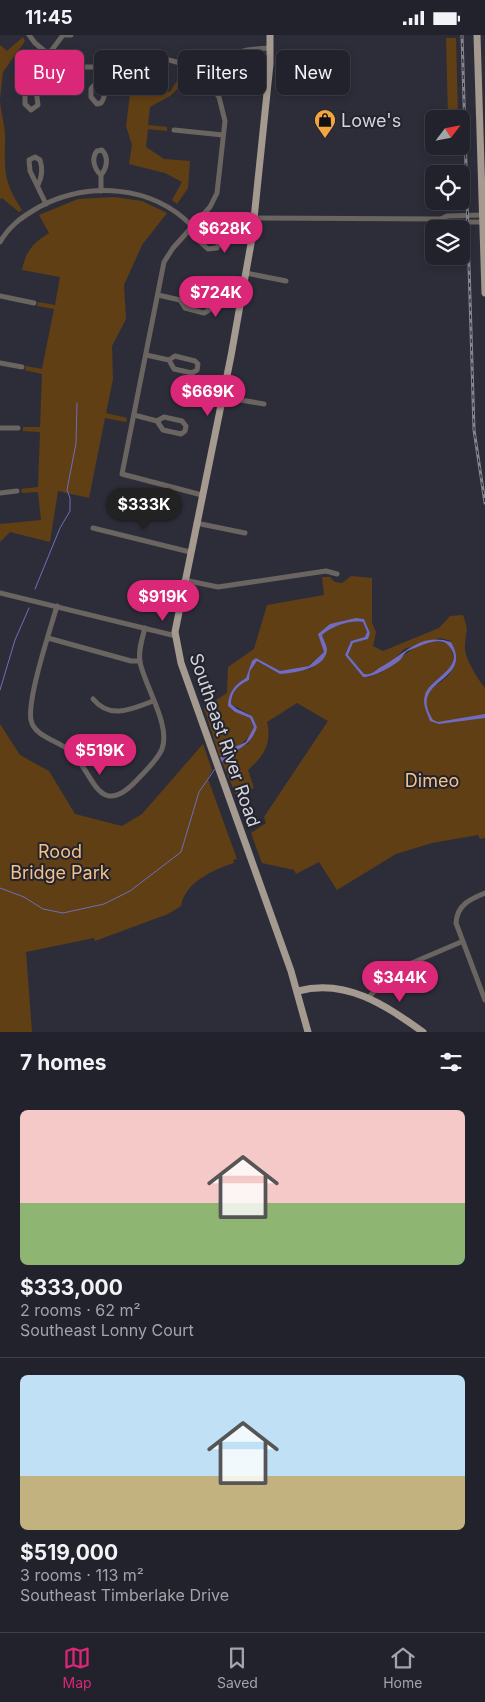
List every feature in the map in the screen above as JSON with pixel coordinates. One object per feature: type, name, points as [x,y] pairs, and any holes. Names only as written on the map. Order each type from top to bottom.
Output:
[{"type":"main road","name":"Southeast River Road","points":[[270,35],[255,218],[223,397],[184,580],[176,636],[181,663],[298,991],[308,1032]]},
{"type":"main road","points":[[478,35],[485,293]]},
{"type":"main road","points":[[298,991],[316,986],[332,986],[368,998],[393,1011],[420,1031]]},
{"type":"street","points":[[29,35],[44,50]]},
{"type":"street","points":[[51,50],[62,35],[71,35]]},
{"type":"street","points":[[249,50],[270,48]]},
{"type":"street","points":[[34,75],[38,105],[31,111],[26,108],[24,88],[34,75]]},
{"type":"street","points":[[202,495],[122,474],[166,257],[210,207],[217,193],[223,135],[223,106],[217,95]]},
{"type":"street","points":[[174,130],[223,135]]},
{"type":"street","points":[[38,185],[42,174],[42,163],[40,159],[35,157],[29,160],[30,171],[46,204]]},
{"type":"street","points":[[101,175],[101,191]]},
{"type":"street","points":[[0,243],[16,221],[46,204],[72,194],[101,191],[129,192],[159,201],[179,213],[208,249],[217,248],[220,243],[216,237],[198,220]]},
{"type":"street","points":[[255,218],[441,219],[447,216],[483,218]]},
{"type":"street","points":[[246,273],[286,281]]},
{"type":"street","points":[[158,295],[180,300],[185,308],[204,313],[209,311],[210,303],[207,301],[187,295],[180,300]]},
{"type":"street","points":[[0,296],[34,303]]},
{"type":"street","points":[[146,355],[169,360],[176,356],[195,361],[198,363],[197,371],[192,373],[174,369],[169,360]]},
{"type":"street","points":[[0,363],[22,367]]},
{"type":"street","points":[[223,397],[264,404]]},
{"type":"street","points":[[134,415],[157,421],[163,429],[181,434],[185,431],[186,426],[182,421],[164,417],[157,421]]},
{"type":"street","points":[[0,429],[18,429]]},
{"type":"street","points":[[0,493],[17,491]]},
{"type":"street","points":[[196,523],[245,533]]},
{"type":"street","points":[[93,527],[190,552]]},
{"type":"street","points":[[184,580],[218,587],[326,571],[337,574]]},
{"type":"street","points":[[0,593],[176,636]]},
{"type":"street","points":[[57,606],[36,684],[30,712],[31,722],[34,729],[42,735],[60,743],[73,753],[95,788],[101,793],[117,795],[125,792],[161,751],[164,730],[140,661],[145,628]]},
{"type":"street","points":[[48,638],[131,661],[140,661]]},
{"type":"street","points":[[93,699],[106,709],[118,712],[153,701]]},
{"type":"street","points":[[485,893],[467,901],[458,913],[456,929],[485,1000]]},
{"type":"street","points":[[368,998],[393,971],[461,942]]},
{"type":"street","points":[[479,985],[485,983]]},
{"type":"green space","points":[[23,37],[25,41],[19,50],[15,50],[15,55],[3,72],[0,99],[0,45],[7,51]]},
{"type":"green space","points":[[446,38],[456,38],[458,110],[448,110]]},
{"type":"green space","points":[[178,79],[178,88],[170,96],[150,107],[148,125],[167,127],[167,131],[148,129],[146,147],[164,159],[190,161],[188,188],[177,204],[172,200],[182,182],[165,173],[129,164],[132,145],[126,126],[130,95],[168,95],[168,91],[170,92]]},
{"type":"green space","points":[[0,101],[5,132],[6,174],[11,190],[22,210],[19,212],[2,198],[0,199]]},
{"type":"green space","points":[[114,197],[142,201],[167,213],[142,245],[124,285],[126,319],[112,346],[113,379],[106,413],[127,418],[126,422],[105,418],[89,498],[58,491],[50,542],[10,532],[0,542],[0,524],[41,520],[38,492],[22,493],[21,489],[38,487],[40,432],[23,431],[23,427],[40,427],[42,374],[25,370],[26,366],[42,369],[54,309],[37,306],[38,302],[55,305],[60,277],[22,270],[31,248],[49,233],[39,215],[78,199]]},
{"type":"green space","name":"Dimeo","points":[[351,576],[372,578],[372,623],[376,632],[373,646],[383,651],[439,628],[450,616],[463,615],[467,627],[466,655],[485,688],[485,838],[480,839],[478,835],[432,843],[396,854],[337,890],[319,862],[296,874],[294,870],[262,863],[251,833],[266,823],[264,817],[328,721],[297,703],[267,722],[268,736],[265,749],[248,770],[254,788],[236,795],[222,762],[231,751],[248,744],[257,727],[252,716],[231,704],[234,693],[238,687],[249,680],[250,671],[257,661],[280,674],[310,669],[320,661],[327,648],[322,635],[341,624],[363,622],[367,632],[366,637],[351,641],[345,655],[363,677],[374,675],[384,670],[425,643],[437,641],[449,645],[453,656],[452,665],[432,684],[426,693],[425,704],[429,719],[431,718],[427,709],[427,695],[446,678],[456,662],[451,641],[440,638],[404,649],[391,663],[372,675],[364,674],[348,655],[353,643],[368,639],[370,633],[364,619],[352,619],[334,624],[319,634],[324,652],[309,666],[280,671],[256,658],[252,662],[246,678],[233,689],[229,697],[228,706],[235,712],[250,718],[254,727],[244,742],[220,758],[204,708],[227,693],[228,667],[254,649],[267,605],[324,595],[322,577],[330,577],[335,582],[342,583]]},
{"type":"green space","name":"Rood Bridge Park","points":[[0,724],[20,755],[49,771],[75,814],[122,826],[142,814],[203,744],[212,770],[208,779],[237,859],[233,860],[234,863],[217,869],[201,878],[188,890],[181,906],[168,914],[95,941],[94,938],[26,952],[32,1032],[0,1032]]},
{"type":"shaded area","points":[[356,618],[364,619],[370,633],[368,639],[353,643],[348,655],[364,674],[373,672],[422,642],[440,640],[451,642],[456,655],[455,666],[433,688],[428,696],[427,706],[433,720],[438,722],[485,714],[485,718],[439,724],[430,721],[424,705],[425,695],[428,689],[450,667],[453,660],[453,653],[449,646],[441,641],[430,642],[410,650],[387,669],[371,676],[363,677],[345,655],[351,641],[365,637],[367,632],[363,622],[352,622],[336,626],[322,635],[327,648],[325,656],[321,662],[308,669],[280,674],[257,661],[250,671],[249,680],[234,692],[231,704],[252,716],[257,727],[247,744],[222,762],[220,758],[230,749],[246,742],[254,727],[250,718],[235,712],[228,706],[231,693],[235,686],[246,678],[252,661],[256,658],[280,671],[309,666],[324,652],[318,634],[330,624]]},
{"type":"waterway","points":[[35,589],[60,528],[70,511],[70,498],[67,490],[76,443],[77,403]]},
{"type":"waterway","points":[[0,690],[15,640],[29,608]]},
{"type":"waterway","points":[[0,888],[24,897],[43,909],[63,913],[104,904],[130,891],[181,852],[199,792],[215,769]]},
{"type":"railway","points":[[462,35],[474,430],[485,503]]},
{"type":"place","name":"Lowe's","points":[[325,139]]}]
